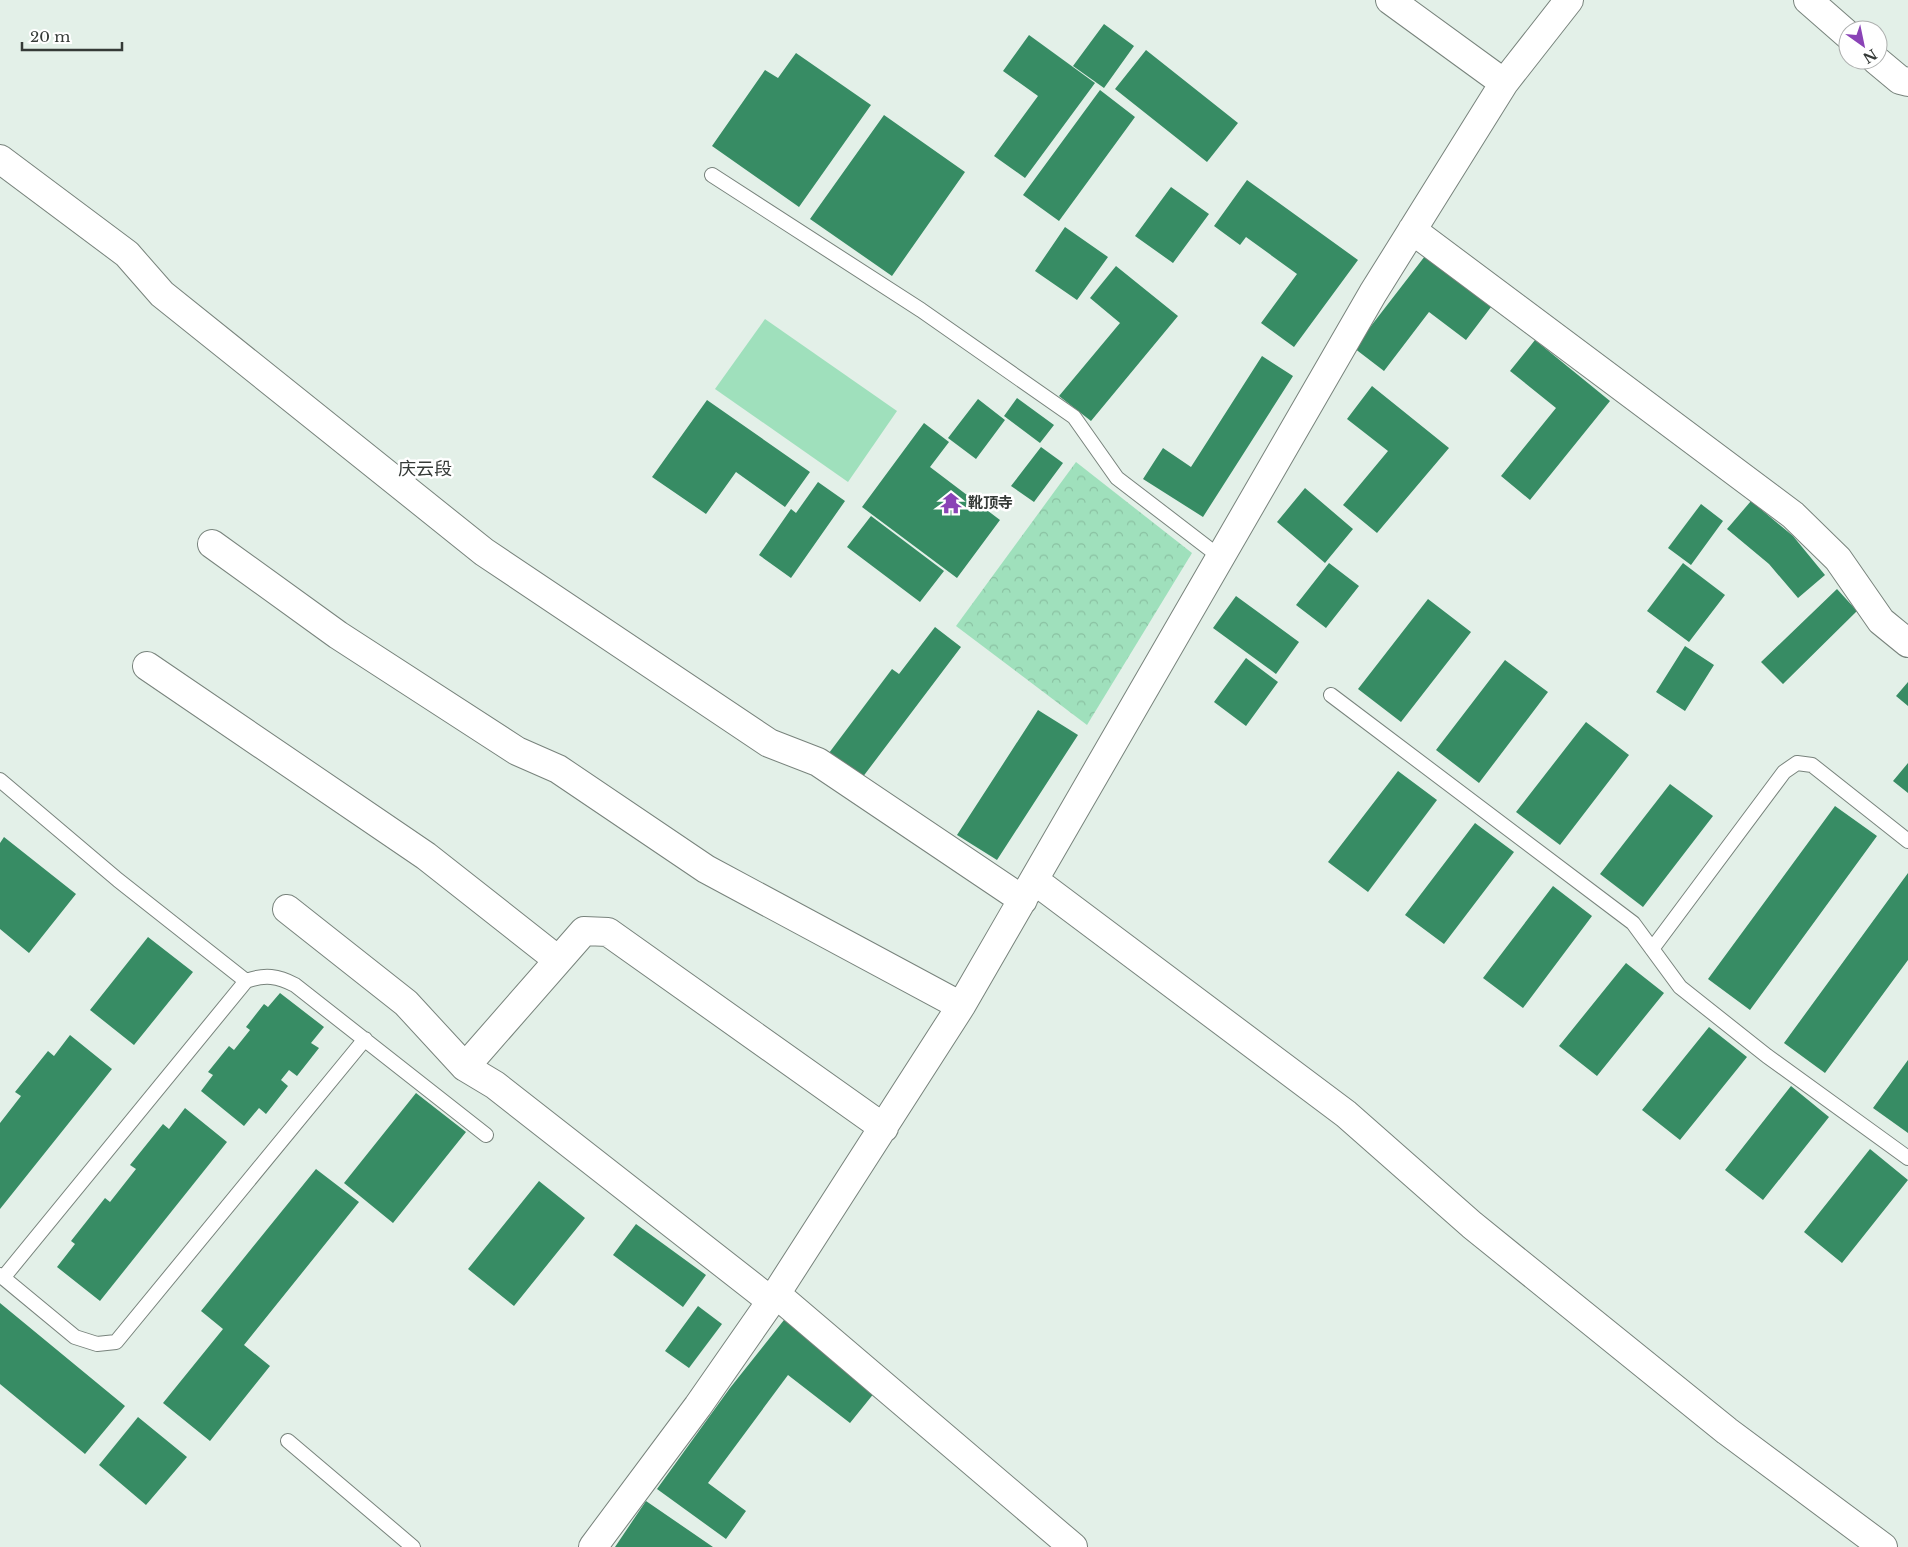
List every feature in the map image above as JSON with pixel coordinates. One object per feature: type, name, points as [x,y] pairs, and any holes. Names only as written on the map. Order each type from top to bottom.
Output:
[{"type":"street","points":[[1390,0],[1504,83]]},
{"type":"street","points":[[593,1547],[698,1406],[773,1298],[961,1006],[1368,302],[1504,83],[1569,0]]},
{"type":"street","points":[[1808,0],[1838,26]]},
{"type":"street","points":[[1888,70],[1900,80],[1908,82]]},
{"type":"street","points":[[0,160],[126,254],[162,294],[484,552],[769,743],[818,762],[1028,890],[1346,1114],[1472,1225],[1727,1431],[1883,1547]]},
{"type":"street","points":[[1412,230],[1793,515],[1838,559],[1881,621],[1908,643]]},
{"type":"street","points":[[212,544],[346,640],[516,751],[558,769],[706,869],[961,1006]]},
{"type":"street","points":[[146,666],[426,856],[558,960]]},
{"type":"street","points":[[287,909],[406,1003],[465,1067],[495,1085],[773,1298],[1073,1547]]},
{"type":"street","points":[[465,1067],[584,931],[608,932],[884,1128]]},
{"type":"lane","points":[[712,175],[921,310],[1074,417],[1117,478],[1220,557]]},
{"type":"lane","points":[[1331,695],[1633,924],[1680,987],[1766,1056],[1908,1158]]},
{"type":"lane","points":[[1652,949],[1784,772],[1797,763],[1812,765],[1908,841]]},
{"type":"lane","points":[[0,780],[118,880],[246,981]]},
{"type":"lane","points":[[365,1039],[116,1342],[97,1344],[75,1338],[2,1277],[246,981],[268,976],[283,978],[295,985],[365,1039],[486,1135]]},
{"type":"lane","points":[[288,1442],[413,1547]]},
{"type":"green space","points":[[765,319],[897,411],[848,482],[715,389]]},
{"type":"green space","points":[[1076,462],[1192,553],[1087,725],[956,626]]},
{"type":"building","points":[[1104,24],[1134,46],[1104,88],[1073,66]]},
{"type":"building","points":[[1029,35],[1095,83],[1025,178],[994,156],[1038,96],[1003,71]]},
{"type":"building","points":[[1146,50],[1238,123],[1207,162],[1115,89]]},
{"type":"building","points":[[796,53],[871,105],[799,207],[712,146],[765,70],[778,78]]},
{"type":"building","points":[[1100,90],[1135,117],[1059,221],[1023,195]]},
{"type":"building","points":[[884,115],[965,172],[892,276],[810,219]]},
{"type":"building","points":[[1247,180],[1358,260],[1294,347],[1261,323],[1297,274],[1246,237],[1240,245],[1214,226]]},
{"type":"building","points":[[1171,187],[1209,214],[1173,263],[1135,236]]},
{"type":"building","points":[[1065,227],[1108,257],[1077,300],[1035,271]]},
{"type":"building","points":[[1425,256],[1491,307],[1466,340],[1429,312],[1384,371],[1354,348]]},
{"type":"building","points":[[1116,266],[1178,316],[1091,421],[1059,396],[1120,323],[1090,298]]},
{"type":"building","points":[[1535,340],[1610,401],[1530,500],[1501,476],[1556,408],[1510,371]]},
{"type":"building","points":[[1262,356],[1293,376],[1203,517],[1143,479],[1163,448],[1191,467]]},
{"type":"building","points":[[1372,386],[1449,448],[1377,533],[1343,505],[1388,451],[1347,419]]},
{"type":"building","points":[[1017,398],[1054,425],[1040,443],[1004,416]]},
{"type":"building","points":[[978,399],[1005,420],[976,459],[948,438]]},
{"type":"building","points":[[707,400],[810,472],[785,507],[736,472],[706,514],[652,477]]},
{"type":"building","points":[[924,423],[949,442],[930,467],[1000,520],[957,578],[862,507]]},
{"type":"building","points":[[1041,447],[1063,463],[1034,502],[1011,486]]},
{"type":"building","points":[[818,482],[845,501],[791,578],[759,555],[791,509],[796,513]]},
{"type":"building","points":[[1305,488],[1353,529],[1325,563],[1277,522]]},
{"type":"building","points":[[1751,501],[1793,536],[1825,575],[1798,598],[1769,564],[1727,529]]},
{"type":"building","points":[[1701,504],[1723,521],[1691,565],[1668,548]]},
{"type":"building","points":[[871,516],[944,571],[920,602],[847,547]]},
{"type":"building","points":[[1329,563],[1359,586],[1326,628],[1296,605]]},
{"type":"building","points":[[1683,563],[1725,595],[1689,642],[1647,611]]},
{"type":"building","points":[[1837,589],[1857,611],[1783,684],[1761,662]]},
{"type":"building","points":[[1236,596],[1299,642],[1276,674],[1213,628]]},
{"type":"building","points":[[1428,599],[1471,632],[1401,722],[1358,689]]},
{"type":"building","points":[[935,627],[961,647],[862,778],[829,753],[892,669],[899,674]]},
{"type":"building","points":[[1685,646],[1714,665],[1685,711],[1656,692]]},
{"type":"building","points":[[1246,658],[1278,682],[1246,726],[1214,702]]},
{"type":"building","points":[[1505,660],[1548,692],[1479,783],[1436,750]]},
{"type":"building","points":[[1908,682],[1908,706],[1896,696]]},
{"type":"building","points":[[1038,710],[1078,735],[997,860],[957,835]]},
{"type":"building","points":[[1586,722],[1629,755],[1560,845],[1516,812]]},
{"type":"building","points":[[1908,763],[1908,793],[1893,781]]},
{"type":"building","points":[[1398,771],[1437,800],[1368,892],[1328,862]]},
{"type":"building","points":[[1670,784],[1713,816],[1643,907],[1600,874]]},
{"type":"building","points":[[1835,806],[1877,836],[1750,1010],[1708,979]]},
{"type":"building","points":[[1475,823],[1514,852],[1444,944],[1405,915]]},
{"type":"building","points":[[4,837],[76,894],[29,953],[0,929],[0,843]]},
{"type":"building","points":[[1908,873],[1908,960],[1825,1073],[1784,1043]]},
{"type":"building","points":[[1553,886],[1592,916],[1523,1008],[1483,978]]},
{"type":"building","points":[[148,937],[193,972],[134,1045],[90,1010]]},
{"type":"building","points":[[1626,963],[1664,993],[1597,1076],[1559,1046]]},
{"type":"building","points":[[280,993],[324,1027],[311,1043],[319,1048],[297,1076],[289,1070],[281,1080],[288,1086],[266,1114],[259,1108],[244,1126],[201,1091],[213,1075],[208,1072],[229,1046],[234,1050],[250,1030],[246,1027],[264,1004],[268,1007]]},
{"type":"building","points":[[1709,1027],[1747,1057],[1680,1140],[1642,1110]]},
{"type":"building","points":[[70,1035],[112,1069],[0,1209],[0,1123],[21,1096],[15,1092],[48,1051],[54,1056]]},
{"type":"building","points":[[1908,1060],[1908,1133],[1873,1108]]},
{"type":"building","points":[[1791,1086],[1829,1117],[1763,1200],[1725,1170]]},
{"type":"building","points":[[416,1093],[466,1132],[393,1223],[344,1183]]},
{"type":"building","points":[[185,1108],[227,1142],[100,1301],[57,1267],[75,1244],[71,1241],[105,1198],[110,1202],[136,1169],[130,1165],[163,1124],[169,1129]]},
{"type":"building","points":[[1870,1149],[1908,1180],[1842,1263],[1804,1232]]},
{"type":"building","points":[[316,1169],[359,1202],[244,1345],[270,1366],[210,1441],[163,1403],[223,1329],[201,1311]]},
{"type":"building","points":[[539,1181],[585,1218],[514,1306],[468,1269]]},
{"type":"building","points":[[636,1224],[706,1275],[683,1307],[613,1255]]},
{"type":"building","points":[[0,1303],[125,1406],[85,1454],[0,1384]]},
{"type":"building","points":[[698,1306],[722,1324],[689,1368],[665,1351]]},
{"type":"building","points":[[784,1320],[875,1392],[850,1423],[788,1375],[708,1483],[746,1511],[726,1539],[657,1489],[730,1388]]},
{"type":"building","points":[[138,1417],[187,1457],[146,1505],[99,1465]]},
{"type":"building","points":[[646,1501],[713,1547],[615,1547]]},
{"type":"place","name":"靴顶寺","points":[[951,503]]},
{"type":"district","name":"庆云段","points":[[425,469]]}]
